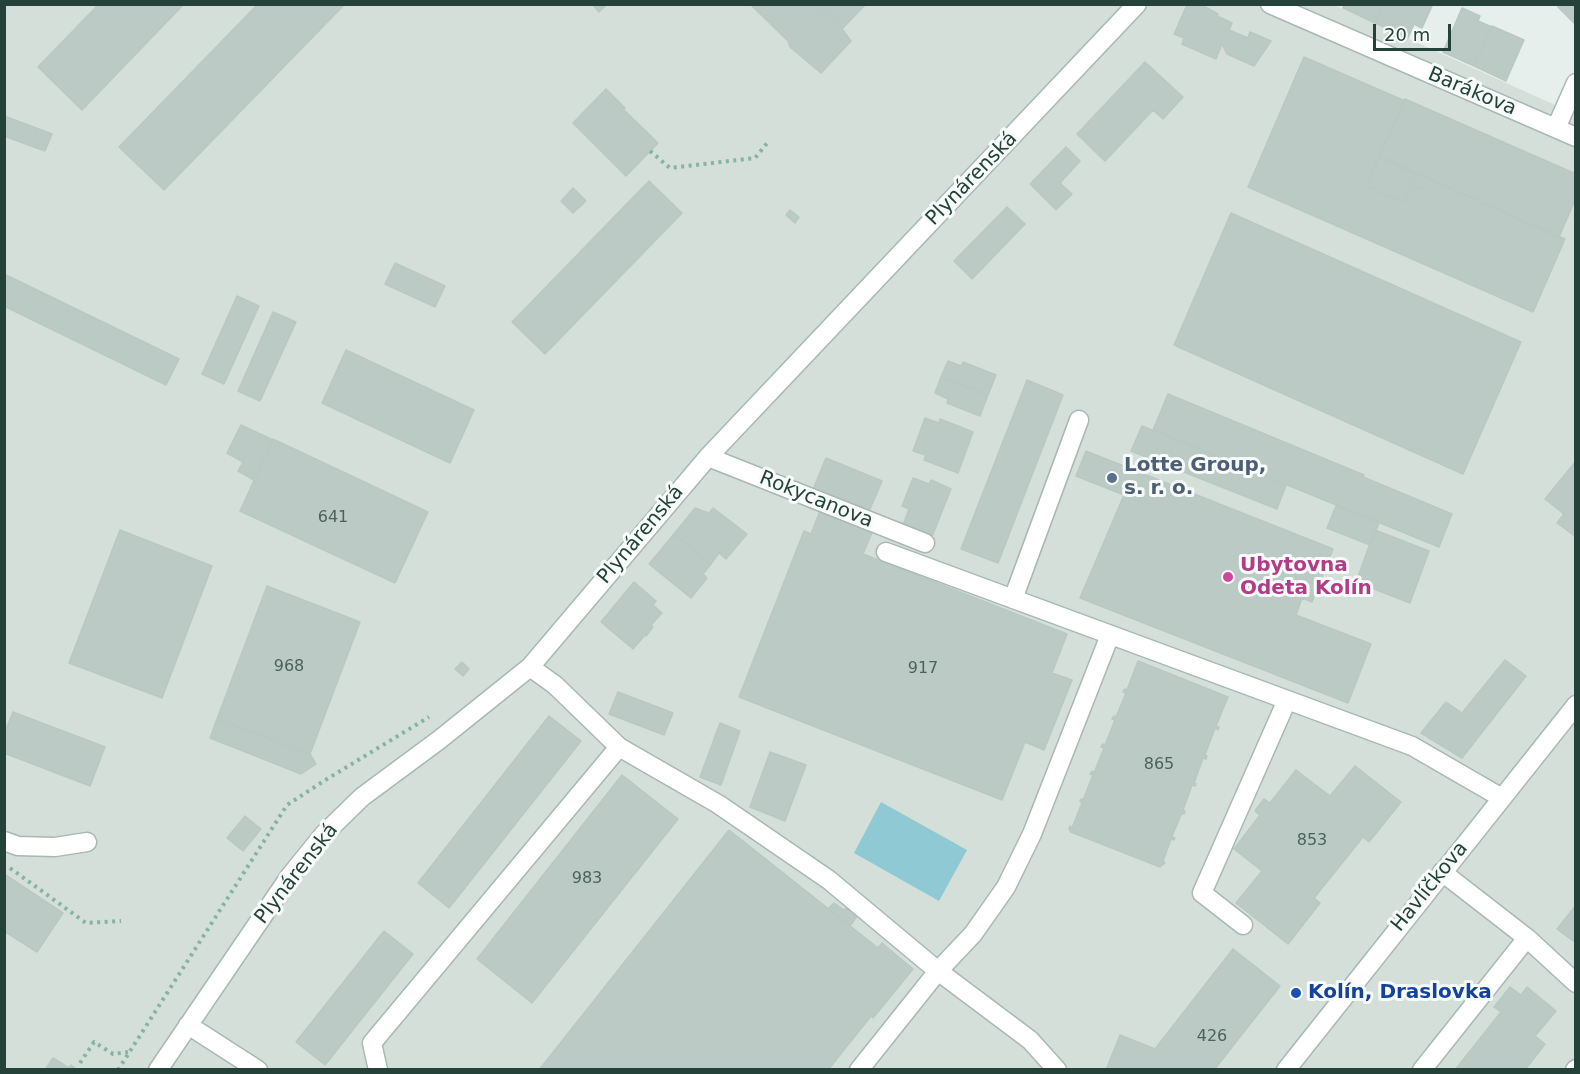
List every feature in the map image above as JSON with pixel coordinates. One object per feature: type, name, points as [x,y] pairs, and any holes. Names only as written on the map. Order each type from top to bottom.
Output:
[{"type":"street","name":"Plynárenská","points":[[158,1070],[290,876],[324,834],[362,797],[439,740],[530,667],[708,457],[1137,4]]},
{"type":"street","name":"Barákova","points":[[1270,4],[1575,137]]},
{"type":"street","points":[[1556,128],[1575,83]]},
{"type":"street","points":[[1013,599],[1079,420]]},
{"type":"street","name":"Rokycanova","points":[[708,457],[925,543]]},
{"type":"street","points":[[886,552],[1412,746],[1502,798]]},
{"type":"street","points":[[859,1070],[938,971],[973,934],[1006,887],[1032,834],[1110,635]]},
{"type":"street","points":[[530,667],[561,691],[620,747],[718,804],[830,880],[938,971],[1030,1040],[1057,1070]]},
{"type":"street","points":[[1243,926],[1202,894],[1287,700]]},
{"type":"street","name":"Havlíčkova","points":[[1286,1070],[1575,705]]},
{"type":"street","points":[[378,1070],[372,1043],[620,747]]},
{"type":"street","points":[[4,841],[18,846],[55,847],[87,842]]},
{"type":"street","points":[[1442,872],[1527,938],[1575,983]]},
{"type":"street","points":[[1422,1070],[1527,938]]},
{"type":"street","points":[[188,1025],[258,1070]]},
{"type":"path","points":[[650,151],[670,168],[755,158],[768,142]]},
{"type":"path","points":[[4,864],[86,923],[121,921]]},
{"type":"path","points":[[80,1063],[94,1042],[113,1054],[128,1052],[118,1070]]},
{"type":"shaded area","points":[[5,5],[1334,5],[1575,114],[1575,1069],[5,1070]]},
{"type":"water","points":[[881,802],[967,850],[939,901],[854,853]]},
{"type":"building","points":[[99,4],[184,4],[82,110],[38,67]]},
{"type":"building","points":[[258,4],[345,4],[164,190],[119,147]]},
{"type":"building","points":[[592,4],[607,4],[599,12]]},
{"type":"building","points":[[750,4],[816,4],[851,41],[821,73],[790,47],[788,41]]},
{"type":"building","points":[[816,4],[866,4],[842,29]]},
{"type":"building","points":[[1189,4],[1195,7],[1196,4],[1200,4],[1232,23],[1229,30],[1248,38],[1250,32],[1271,41],[1254,66],[1227,54],[1222,44],[1216,59],[1182,44],[1184,38],[1174,34]]},
{"type":"building","points":[[1344,4],[1384,4],[1375,23],[1343,8]]},
{"type":"building","points":[[1384,4],[1428,4],[1432,6],[1422,28],[1414,24],[1408,38],[1375,23]]},
{"type":"building","points":[[1560,4],[1576,4],[1574,23],[1558,7]]},
{"type":"building","points":[[1462,8],[1480,16],[1478,21],[1492,27],[1474,66],[1443,52]]},
{"type":"building","points":[[1492,26],[1524,40],[1506,81],[1474,66]]},
{"type":"building","points":[[1304,57],[1405,101],[1366,186],[1403,202],[1411,185],[1422,189],[1427,178],[1565,239],[1533,312],[1248,187]]},
{"type":"building","points":[[1145,62],[1183,97],[1163,119],[1153,110],[1105,161],[1077,134]]},
{"type":"building","points":[[606,89],[658,143],[626,176],[573,123]]},
{"type":"building","points":[[1405,99],[1576,174],[1576,198],[1559,237],[1379,156]]},
{"type":"building","points":[[4,116],[52,134],[45,151],[4,136]]},
{"type":"building","points":[[1066,147],[1080,161],[1060,183],[1072,194],[1056,210],[1030,184]]},
{"type":"building","points":[[1379,156],[1416,174],[1403,202],[1366,186]]},
{"type":"building","points":[[1416,174],[1427,178],[1422,189],[1411,185]]},
{"type":"building","points":[[649,181],[682,213],[545,354],[512,322]]},
{"type":"building","points":[[573,188],[586,201],[573,213],[561,201]]},
{"type":"building","points":[[1007,207],[1025,224],[972,279],[954,261]]},
{"type":"building","points":[[790,210],[799,217],[795,223],[786,215]]},
{"type":"building","points":[[1231,213],[1521,342],[1463,474],[1174,345]]},
{"type":"building","points":[[395,263],[445,286],[435,307],[385,284]]},
{"type":"building","points":[[4,274],[179,359],[166,385],[4,306]]},
{"type":"building","points":[[237,296],[259,306],[224,384],[202,374]]},
{"type":"building","points":[[273,312],[296,322],[260,401],[238,391]]},
{"type":"building","points":[[346,350],[474,410],[450,463],[322,403]]},
{"type":"building","points":[[948,361],[961,366],[963,362],[996,375],[988,395],[941,377]]},
{"type":"building","points":[[941,377],[988,395],[980,416],[947,403],[948,399],[935,393]]},
{"type":"building","points":[[1027,380],[1063,395],[998,563],[961,549]]},
{"type":"building","points":[[1168,394],[1452,514],[1439,547],[1153,430]]},
{"type":"building","points":[[925,418],[939,423],[940,419],[973,432],[958,473],[924,460],[926,455],[913,451]]},
{"type":"building","points":[[241,425],[273,440],[254,480],[238,471],[243,462],[227,453]]},
{"type":"building","points":[[1142,426],[1286,485],[1277,509],[1131,451]]},
{"type":"building","points":[[273,439],[428,512],[395,583],[240,511]]},
{"type":"building","points":[[1086,451],[1333,549],[1312,602],[1302,598],[1296,615],[1371,644],[1348,703],[1080,598],[1124,495],[1076,476]]},
{"type":"building","points":[[826,458],[882,481],[868,514],[812,492]]},
{"type":"building","points":[[1576,461],[1576,537],[1557,523],[1564,514],[1545,499]]},
{"type":"building","points":[[913,478],[929,484],[931,480],[951,489],[931,539],[902,528],[909,509],[902,506]]},
{"type":"building","points":[[822,506],[874,528],[863,554],[1067,634],[1052,673],[1072,680],[1044,750],[1025,742],[1002,800],[739,697],[804,531],[811,534]]},
{"type":"building","points":[[1336,506],[1379,523],[1370,545],[1327,528]]},
{"type":"building","points":[[695,508],[709,513],[713,508],[747,534],[726,559],[719,553],[711,564],[674,534]]},
{"type":"building","points":[[120,530],[212,566],[162,698],[69,663]]},
{"type":"building","points":[[1375,530],[1429,551],[1410,603],[1356,582]]},
{"type":"building","points":[[674,534],[711,564],[703,574],[707,578],[691,598],[649,564]]},
{"type":"building","points":[[634,582],[656,601],[653,605],[662,613],[651,625],[653,627],[646,636],[633,649],[601,622]]},
{"type":"building","points":[[267,586],[360,622],[310,754],[217,719]]},
{"type":"building","points":[[1505,660],[1526,676],[1462,758],[1421,733],[1446,702],[1462,713]]},
{"type":"building","points":[[1138,661],[1228,697],[1216,726],[1219,727],[1218,730],[1215,728],[1205,755],[1206,759],[1203,758],[1194,783],[1196,784],[1192,785],[1183,810],[1184,814],[1182,813],[1172,836],[1175,838],[1171,839],[1163,861],[1165,863],[1160,867],[1071,832],[1069,829],[1070,826],[1072,828],[1082,803],[1080,801],[1083,800],[1093,775],[1090,774],[1092,771],[1094,773],[1104,748],[1101,747],[1105,745],[1115,720],[1112,719],[1116,717],[1126,693],[1123,692],[1127,690]]},
{"type":"building","points":[[462,662],[469,669],[463,676],[455,669]]},
{"type":"building","points":[[618,692],[673,713],[664,735],[609,714]]},
{"type":"building","points":[[13,712],[105,747],[90,786],[4,753],[4,734]]},
{"type":"building","points":[[549,716],[581,741],[449,908],[418,883]]},
{"type":"building","points":[[217,719],[310,754],[316,764],[301,774],[210,738]]},
{"type":"building","points":[[720,723],[740,731],[721,785],[700,777]]},
{"type":"building","points":[[770,752],[806,765],[785,821],[750,807]]},
{"type":"building","points":[[1355,766],[1401,802],[1369,842],[1363,837],[1314,898],[1320,903],[1288,944],[1236,903],[1262,871],[1234,849],[1260,815],[1255,811],[1264,799],[1270,803],[1296,770],[1330,796]]},
{"type":"building","points":[[622,775],[678,819],[532,1003],[477,959]]},
{"type":"building","points":[[245,816],[261,829],[243,851],[227,838]]},
{"type":"building","points":[[729,830],[878,948],[882,943],[913,969],[873,1018],[871,1016],[828,1070],[539,1070]]},
{"type":"building","points":[[4,874],[63,913],[37,952],[4,931]]},
{"type":"building","points":[[834,903],[844,910],[848,906],[858,915],[850,926],[828,909]]},
{"type":"building","points":[[1576,905],[1576,943],[1557,929]]},
{"type":"building","points":[[384,931],[413,954],[325,1065],[296,1042]]},
{"type":"building","points":[[1233,949],[1280,986],[1214,1070],[1106,1070],[1120,1035],[1155,1049]]},
{"type":"building","points":[[1510,987],[1521,995],[1527,987],[1556,1011],[1535,1036],[1545,1044],[1525,1070],[1455,1070],[1501,1012],[1494,1007]]},
{"type":"building","points":[[53,1058],[69,1068],[71,1065],[77,1070],[45,1070]]},
{"type":"place","name":"Lotte Group, s. r. o.","points":[[1112,478]]},
{"type":"place","name":"Ubytovna Odeta Kolín","points":[[1228,577]]},
{"type":"place","name":"Kolín, Draslovka","points":[[1296,993]]}]
